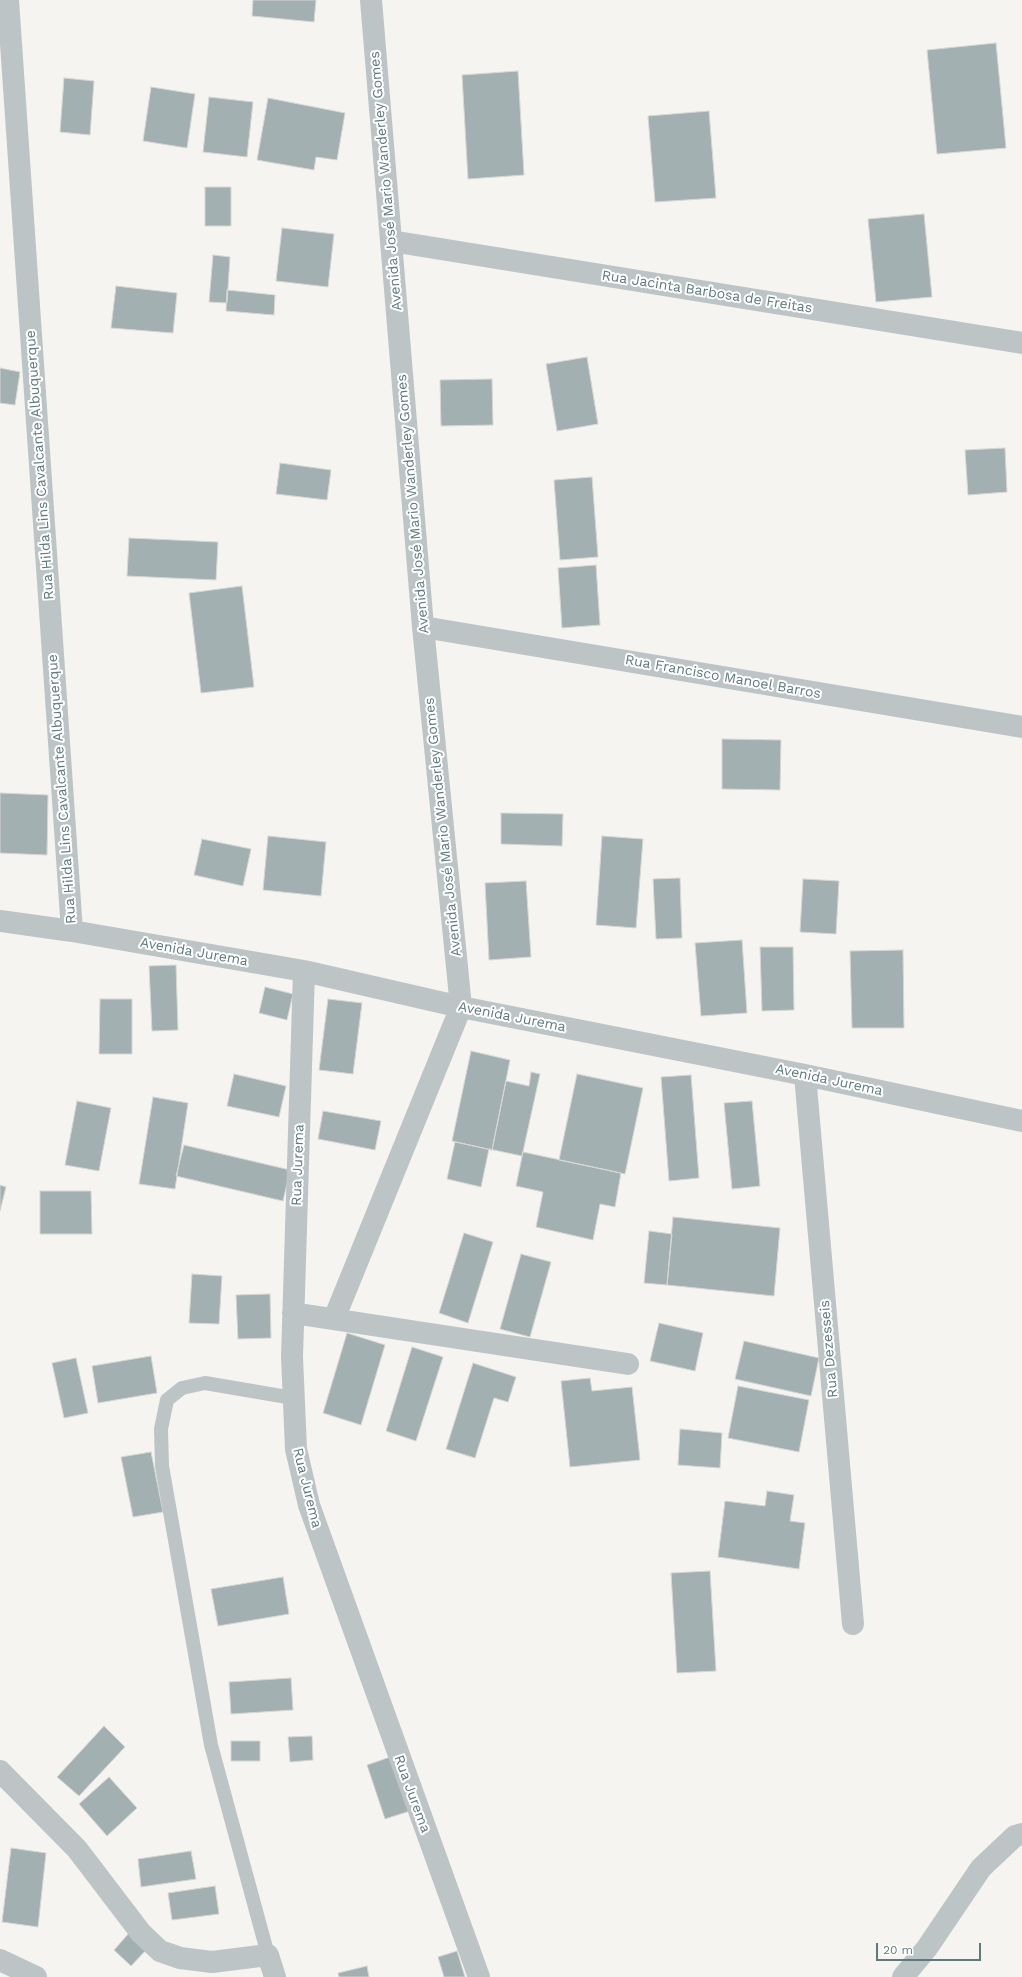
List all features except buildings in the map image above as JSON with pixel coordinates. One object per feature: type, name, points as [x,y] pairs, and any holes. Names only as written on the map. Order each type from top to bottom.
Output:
[{"type":"street","name":"Rua Hilda Lins Cavalcante Albuquerque","points":[[8,0],[72,931]]},
{"type":"street","name":"Avenida José Mario Wanderley Gomes","points":[[371,0],[423,627],[461,1007]]},
{"type":"street","name":"Rua Jacinta Barbosa de Freitas","points":[[391,242],[1022,343]]},
{"type":"street","name":"Rua Francisco Manoel Barros","points":[[423,627],[1022,727]]},
{"type":"street","name":"Avenida Jurema","points":[[0,921],[72,931],[304,970],[461,1007],[805,1075],[1022,1121]]},
{"type":"street","name":"Rua Jurema","points":[[304,970],[293,1313],[293,1398],[296,1449],[309,1505],[479,1977]]},
{"type":"street","points":[[334,1319],[461,1007]]},
{"type":"street","name":"Rua Dezesseis","points":[[805,1075],[853,1624]]},
{"type":"street","points":[[293,1313],[628,1364]]},
{"type":"street","points":[[0,1771],[77,1849],[141,1933],[160,1951],[180,1958],[212,1962],[268,1955],[275,1977]]},
{"type":"street","points":[[903,1977],[927,1948],[980,1868],[1015,1836],[1022,1834]]},
{"type":"street","points":[[0,1960],[36,1977]]},
{"type":"lane","points":[[268,1955],[211,1745],[162,1466],[161,1429],[167,1400],[182,1388],[205,1383],[293,1398]]}]
